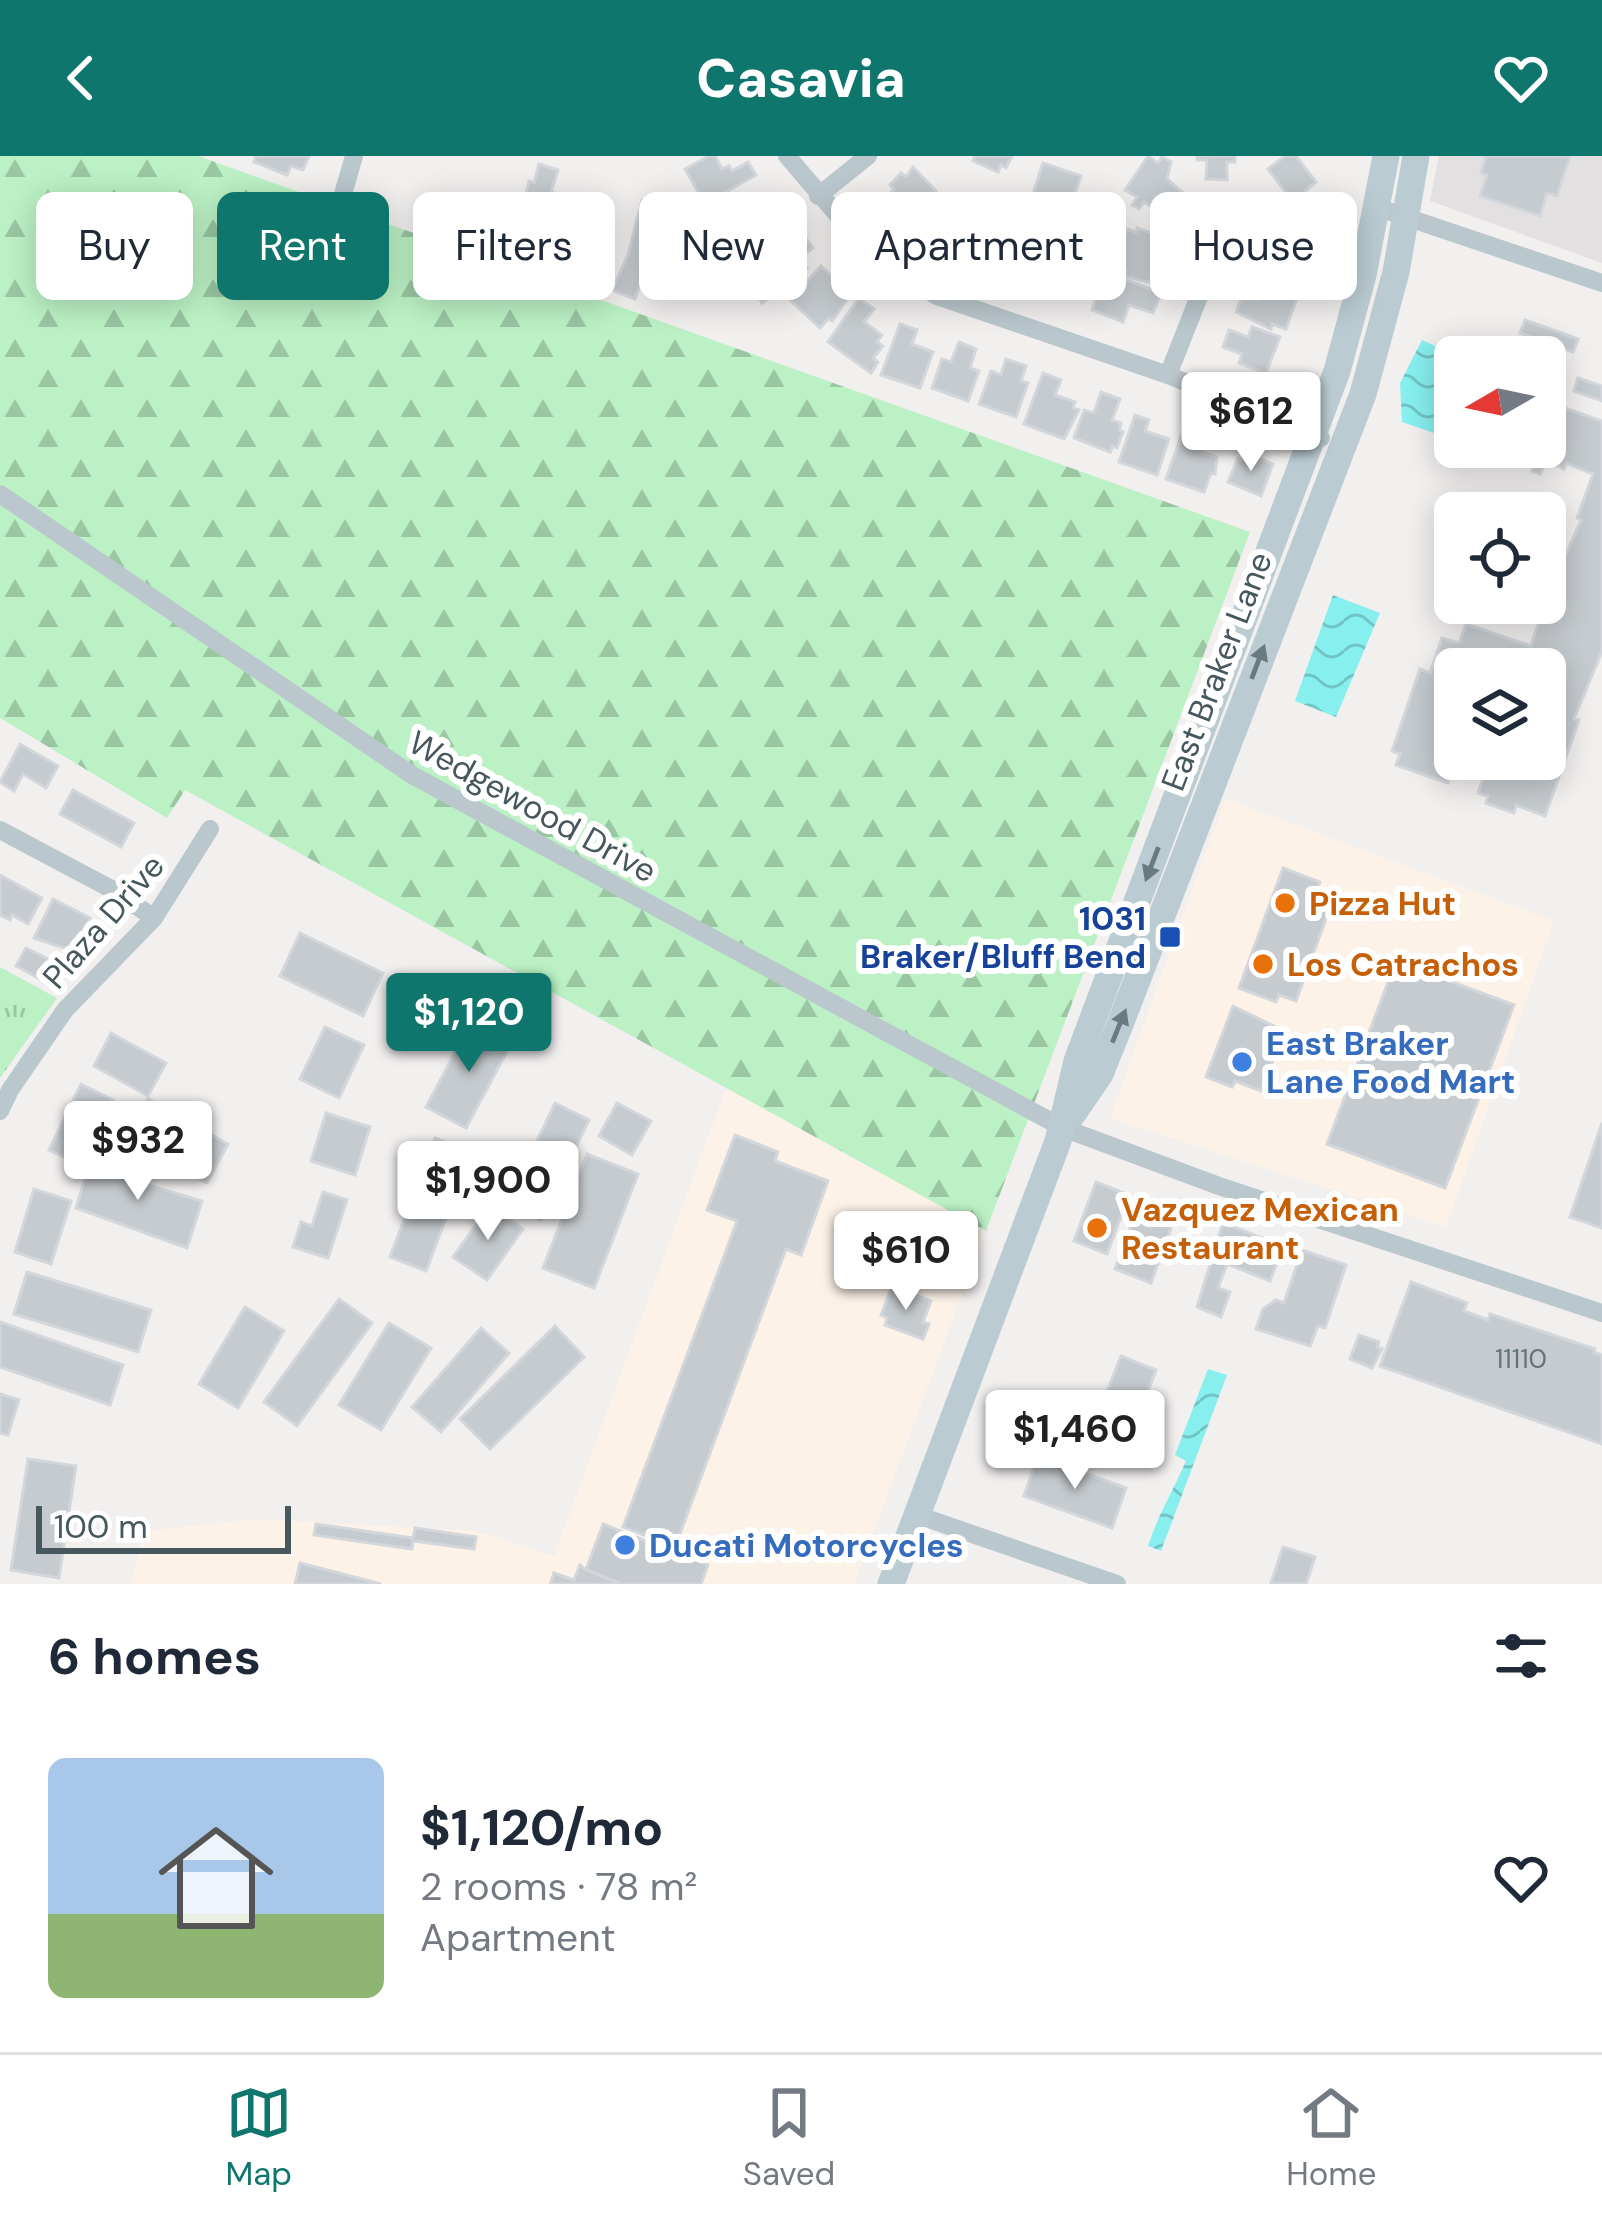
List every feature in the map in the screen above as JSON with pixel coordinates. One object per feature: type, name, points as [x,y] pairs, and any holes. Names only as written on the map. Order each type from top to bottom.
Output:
[{"type":"main road","name":"East Braker Lane","points":[[891,1584],[1063,1128],[1078,1060],[1314,434],[1352,324],[1386,156]]},
{"type":"main road","name":"East Braker Lane","points":[[1063,1128],[1100,1074],[1113,1043],[1342,447],[1381,334],[1417,156]]},
{"type":"street","points":[[344,192],[354,156]]},
{"type":"street","points":[[787,156],[877,261],[937,296],[1168,375],[1342,447]]},
{"type":"street","points":[[818,196],[868,156]]},
{"type":"street","points":[[1376,207],[1602,283]]},
{"type":"street","points":[[1168,375],[1198,300]]},
{"type":"street","name":"Wedgewood Drive","points":[[0,494],[412,775],[1063,1128],[1219,1186],[1602,1313]]},
{"type":"street","points":[[0,830],[116,891],[154,918]]},
{"type":"street","name":"Plaza Drive","points":[[0,1111],[65,1010],[154,918],[210,830]]},
{"type":"street","points":[[917,1515],[1117,1584]]},
{"type":"shaded area","points":[[1439,156],[1602,156],[1602,263],[1430,201]]},
{"type":"shaded area","points":[[1225,799],[1554,921],[1446,1227],[1110,1118]]},
{"type":"shaded area","points":[[726,1088],[986,1231],[854,1584],[130,1584],[145,1531],[254,1519],[475,1531],[554,1556]]},
{"type":"green space","points":[[0,156],[198,156],[299,192],[217,192],[217,300],[389,300],[389,224],[413,233],[413,300],[601,300],[1250,532],[986,1231],[185,790],[167,818],[0,718]]},
{"type":"green space","points":[[0,967],[57,998],[0,1078]]},
{"type":"water","points":[[1422,340],[1434,345],[1434,433],[1402,422],[1400,383]]},
{"type":"water","points":[[1333,595],[1380,613],[1336,717],[1295,701]]},
{"type":"water","points":[[1208,1369],[1227,1375],[1161,1551],[1148,1546],[1186,1461],[1175,1455]]},
{"type":"building","points":[[256,156],[309,156],[303,170],[291,166],[287,175],[254,162]]},
{"type":"building","points":[[715,156],[722,169],[729,166],[732,171],[748,162],[756,175],[726,192],[698,192],[685,169]]},
{"type":"building","points":[[975,156],[1012,156],[998,172],[973,161]]},
{"type":"building","points":[[1148,156],[1158,163],[1162,157],[1171,162],[1167,179],[1182,192],[1150,192],[1150,206],[1144,202],[1139,209],[1132,205],[1137,197],[1125,190]]},
{"type":"building","points":[[1197,156],[1235,156],[1235,162],[1227,162],[1227,180],[1206,179],[1207,160],[1197,160]]},
{"type":"building","points":[[1285,156],[1296,156],[1316,182],[1306,192],[1286,192],[1268,169]]},
{"type":"building","points":[[1486,156],[1570,156],[1557,196],[1547,193],[1540,216],[1480,196],[1487,175],[1481,173]]},
{"type":"building","points":[[1043,163],[1081,176],[1076,192],[1034,192]]},
{"type":"building","points":[[539,164],[558,170],[551,192],[526,192],[529,181],[534,183]]},
{"type":"building","points":[[913,167],[936,191],[891,192],[890,185],[901,173],[906,177]]},
{"type":"building","points":[[639,212],[635,299],[615,291]]},
{"type":"building","points":[[1137,228],[1150,233],[1150,282],[1126,276],[1126,232]]},
{"type":"building","points":[[821,266],[831,275],[831,300],[847,300],[832,321],[829,318],[820,328],[790,300],[807,300],[807,281]]},
{"type":"building","points":[[1126,280],[1150,289],[1150,300],[1158,300],[1153,313],[1129,305],[1123,322],[1092,310],[1096,300],[1126,300]]},
{"type":"building","points":[[858,300],[874,309],[864,322],[882,335],[877,342],[883,346],[873,358],[878,362],[871,373],[828,342]]},
{"type":"building","points":[[1240,300],[1296,300],[1286,329],[1272,324],[1271,329],[1236,312]]},
{"type":"building","points":[[1525,320],[1578,339],[1573,352],[1566,349],[1566,336],[1520,333]]},
{"type":"building","points":[[900,324],[917,330],[912,344],[933,352],[920,388],[881,375]]},
{"type":"building","points":[[1252,327],[1280,337],[1266,373],[1239,363],[1242,354],[1223,347],[1229,330],[1248,337]]},
{"type":"building","points":[[959,342],[976,349],[970,368],[979,371],[968,401],[932,388],[942,359],[951,362]]},
{"type":"building","points":[[1006,359],[1026,366],[1021,381],[1028,383],[1016,417],[979,404],[991,371],[1001,375]]},
{"type":"building","points":[[1043,373],[1061,380],[1055,395],[1075,402],[1073,408],[1079,410],[1064,439],[1024,424]]},
{"type":"building","points":[[1578,378],[1602,386],[1602,401],[1574,391]]},
{"type":"building","points":[[1101,392],[1120,399],[1112,420],[1121,423],[1123,432],[1117,448],[1113,446],[1110,452],[1074,438],[1084,410],[1094,413]]},
{"type":"building","points":[[1566,408],[1602,421],[1602,651],[1574,719],[1579,720],[1566,757],[1566,648],[1439,648],[1442,638],[1459,643],[1466,624],[1531,646],[1538,624],[1566,624],[1566,552],[1581,520],[1577,518],[1593,474],[1566,463]]},
{"type":"building","points":[[1135,415],[1149,420],[1145,431],[1169,439],[1157,475],[1119,462]]},
{"type":"building","points":[[1184,428],[1202,434],[1196,450],[1217,457],[1215,474],[1211,473],[1204,492],[1166,479]]},
{"type":"building","points":[[1245,453],[1273,464],[1261,496],[1228,482]]},
{"type":"building","points":[[1434,661],[1434,778],[1396,765],[1400,754],[1392,751],[1420,669],[1430,673]]},
{"type":"building","points":[[20,744],[58,766],[46,788],[23,774],[14,791],[0,782]]},
{"type":"building","points":[[1483,780],[1558,780],[1545,816],[1516,805],[1514,813],[1486,803],[1488,796],[1478,793]]},
{"type":"building","points":[[73,790],[134,823],[121,847],[60,814]]},
{"type":"building","points":[[1283,868],[1320,882],[1318,887],[1335,894],[1296,1001],[1279,995],[1276,1002],[1239,988]]},
{"type":"building","points":[[0,875],[42,898],[28,924],[12,915],[10,920],[0,915]]},
{"type":"building","points":[[53,899],[90,918],[73,951],[34,938]]},
{"type":"building","points":[[300,933],[383,973],[363,1016],[280,976]]},
{"type":"building","points":[[26,948],[48,959],[38,978],[16,966]]},
{"type":"building","points":[[1396,961],[1514,1005],[1445,1188],[1327,1144]]},
{"type":"building","name":"East Braker Lane Food Mart","points":[[1233,1006],[1284,1031],[1261,1091],[1206,1077]]},
{"type":"building","points":[[471,1022],[511,1044],[466,1128],[426,1107]]},
{"type":"building","points":[[325,1027],[364,1045],[339,1098],[300,1079]]},
{"type":"building","points":[[111,1033],[166,1063],[148,1096],[94,1066]]},
{"type":"building","points":[[81,1084],[113,1100],[81,1165],[49,1150]]},
{"type":"building","points":[[148,1099],[228,1144],[207,1183],[127,1138]]},
{"type":"building","points":[[555,1103],[589,1120],[541,1220],[507,1204]]},
{"type":"building","points":[[617,1103],[651,1121],[632,1155],[599,1136]]},
{"type":"building","points":[[326,1113],[370,1127],[355,1175],[311,1161]]},
{"type":"building","points":[[1602,1123],[1602,1228],[1570,1217]]},
{"type":"building","points":[[735,1135],[778,1152],[775,1161],[828,1181],[801,1255],[786,1249],[675,1547],[623,1527],[737,1221],[707,1210]]},
{"type":"building","points":[[435,1138],[471,1152],[426,1271],[390,1257]]},
{"type":"building","points":[[587,1154],[638,1174],[594,1288],[543,1268]]},
{"type":"building","points":[[92,1157],[151,1176],[148,1185],[202,1201],[187,1248],[76,1208]]},
{"type":"building","points":[[1096,1182],[1129,1195],[1107,1254],[1074,1241]]},
{"type":"building","points":[[34,1189],[71,1201],[51,1264],[15,1252]]},
{"type":"building","points":[[323,1192],[347,1200],[328,1258],[293,1247],[301,1222],[312,1226]]},
{"type":"building","points":[[1141,1198],[1177,1212],[1151,1283],[1115,1269]]},
{"type":"building","points":[[490,1205],[523,1229],[487,1280],[453,1257]]},
{"type":"building","points":[[1223,1223],[1283,1246],[1270,1281],[1227,1264],[1218,1288],[1230,1292],[1221,1317],[1197,1307]]},
{"type":"building","points":[[1302,1250],[1346,1265],[1325,1328],[1318,1326],[1310,1346],[1256,1329],[1263,1309],[1276,1300],[1284,1303]]},
{"type":"building","points":[[27,1272],[151,1310],[138,1352],[14,1314]]},
{"type":"building","points":[[1411,1282],[1467,1303],[1464,1311],[1488,1320],[1490,1314],[1595,1349],[1602,1355],[1602,1444],[1380,1366]]},
{"type":"building","points":[[892,1287],[931,1301],[923,1339],[885,1325],[887,1318],[881,1315]]},
{"type":"building","points":[[339,1299],[372,1323],[297,1426],[264,1402]]},
{"type":"building","points":[[245,1307],[284,1331],[238,1408],[199,1384]]},
{"type":"building","points":[[0,1322],[123,1365],[110,1405],[0,1367]]},
{"type":"building","points":[[389,1323],[431,1348],[381,1430],[339,1405]]},
{"type":"building","points":[[555,1326],[584,1357],[490,1449],[460,1419]]},
{"type":"building","points":[[481,1328],[509,1353],[441,1432],[412,1407]]},
{"type":"building","points":[[1359,1335],[1379,1342],[1377,1347],[1382,1349],[1372,1368],[1350,1359]]},
{"type":"building","points":[[1121,1356],[1156,1370],[1129,1439],[1094,1425]]},
{"type":"building","points":[[0,1394],[19,1400],[8,1435],[0,1433]]},
{"type":"building","points":[[1038,1456],[1126,1488],[1112,1528],[1024,1496]]},
{"type":"building","points":[[28,1459],[76,1466],[59,1578],[11,1570]]},
{"type":"building","points":[[316,1524],[413,1538],[415,1528],[476,1537],[474,1549],[413,1541],[412,1549],[314,1535]]},
{"type":"building","name":"Ducati Motorcycles","points":[[603,1524],[708,1565],[701,1584],[621,1584],[586,1570]]},
{"type":"building","points":[[1283,1547],[1315,1557],[1306,1584],[1271,1583]]},
{"type":"building","points":[[300,1563],[381,1584],[295,1584]]},
{"type":"building","points":[[580,1565],[621,1584],[550,1584],[554,1573],[574,1580]]},
{"type":"place","name":"Pizza Hut","points":[[1285,903]]},
{"type":"place","name":"1031 Braker/Bluff Bend","points":[[1170,937]]},
{"type":"place","name":"Los Catrachos","points":[[1263,964]]},
{"type":"place","name":"East Braker Lane Food Mart","points":[[1242,1062]]},
{"type":"place","name":"Vazquez Mexican Restaurant","points":[[1097,1228]]},
{"type":"place","name":"Ducati Motorcycles","points":[[625,1545]]}]
